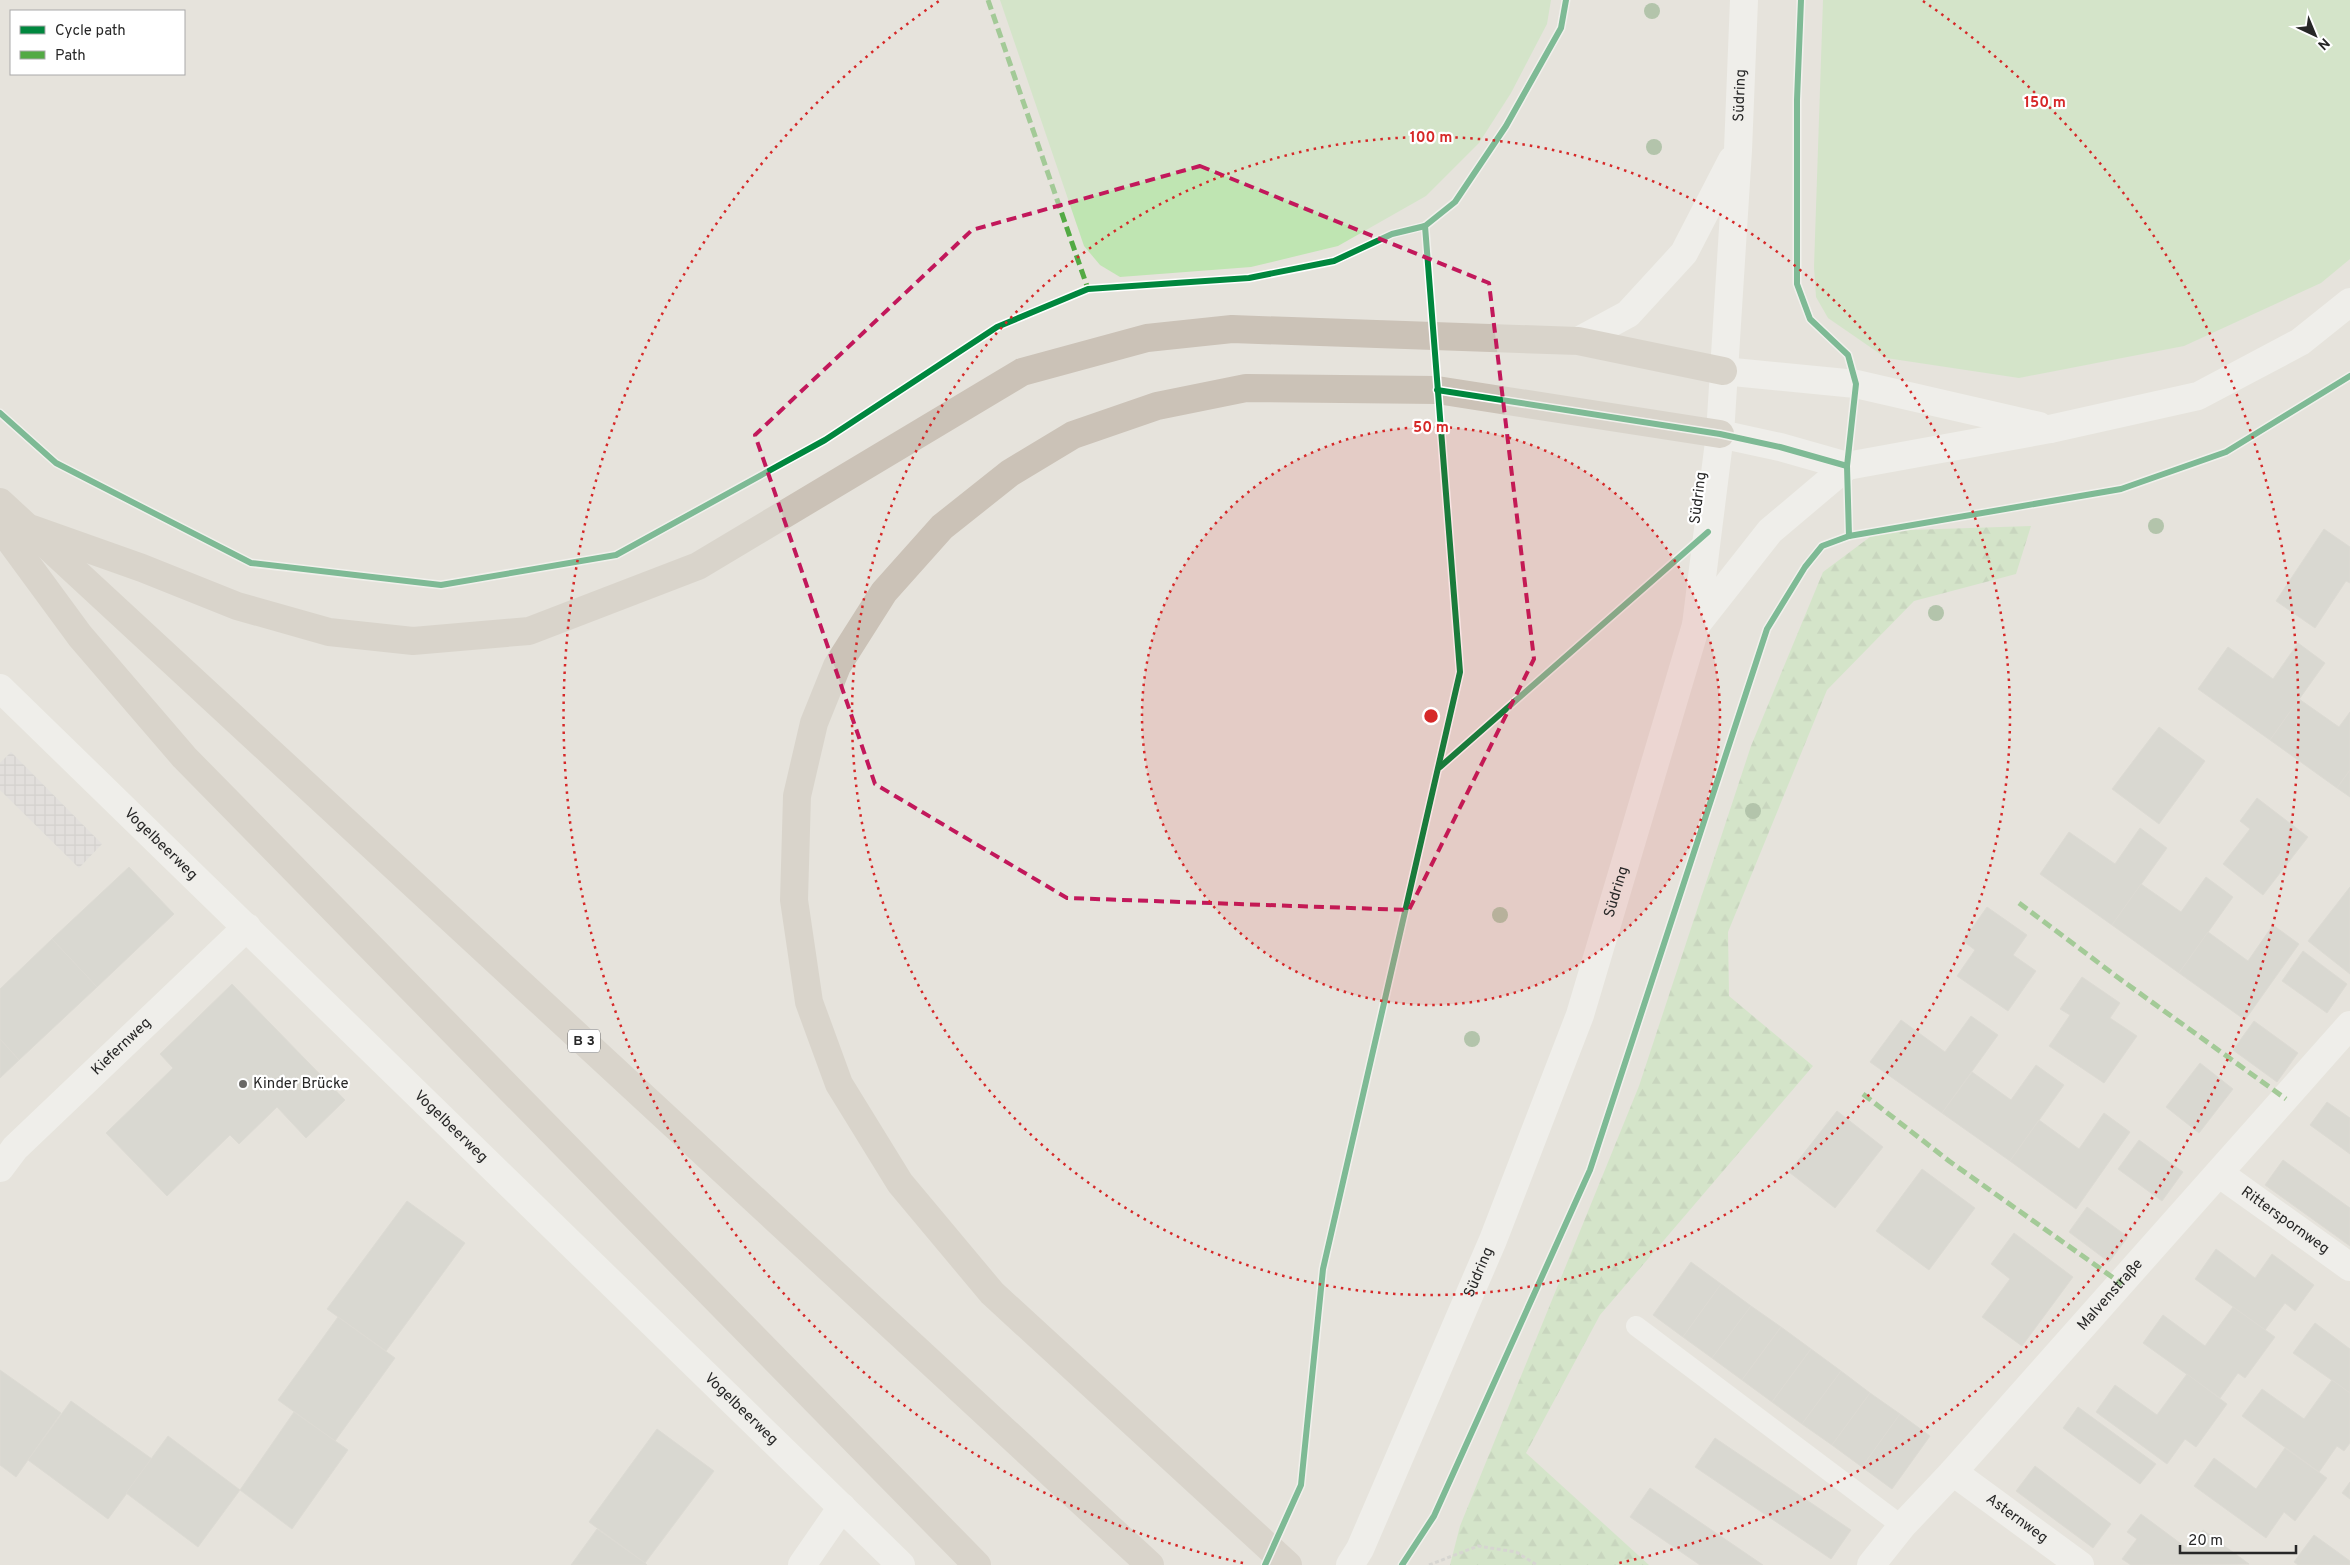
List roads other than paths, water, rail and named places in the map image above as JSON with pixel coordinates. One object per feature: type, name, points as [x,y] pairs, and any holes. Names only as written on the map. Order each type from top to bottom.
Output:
[{"type":"highway","points":[[32,530],[142,568],[237,606],[329,632],[413,641],[529,631],[698,566],[1022,372],[1148,338],[1232,329],[1578,341],[1723,371]]},
{"type":"highway","points":[[1288,1565],[992,1293],[900,1183],[839,1084],[809,1002],[794,900],[797,796],[814,723],[837,666],[884,592],[942,527],[1010,473],[1073,435],[1157,406],[1246,388],[1437,390],[1720,434]]},
{"type":"highway","name":"B 3","points":[[0,502],[1143,1559]]},
{"type":"highway","points":[[0,527],[80,636],[184,757],[977,1565]]},
{"type":"street","name":"Südring","points":[[1350,1565],[1360,1549],[1493,1240],[1580,1015],[1696,625],[1720,434],[1738,150],[1744,0]]},
{"type":"street","points":[[1578,341],[1628,314],[1684,253],[1738,150]]},
{"type":"street","points":[[1720,434],[1780,447],[1847,466],[2050,428],[2198,396],[2300,342],[2350,302]]},
{"type":"street","points":[[1723,371],[1856,384],[2050,428]]},
{"type":"street","points":[[1696,625],[1770,531],[1847,466]]},
{"type":"street","name":"Vogelbeerweg","points":[[0,688],[901,1565]]},
{"type":"street","name":"Kiefernweg","points":[[0,1168],[15,1148],[247,927]]},
{"type":"street","name":"Malvenstraße","points":[[1871,1565],[1902,1526],[1953,1472],[2220,1174],[2350,1025]]},
{"type":"street","name":"Ritterspornweg","points":[[2220,1174],[2350,1267]]},
{"type":"street","name":"Asternweg","points":[[1953,1472],[2080,1565]]},
{"type":"street","points":[[802,1565],[842,1507]]},
{"type":"lane","points":[[1636,1326],[1902,1526]]},
{"type":"place","name":"Kinder Brücke","points":[[243,1084]]}]
